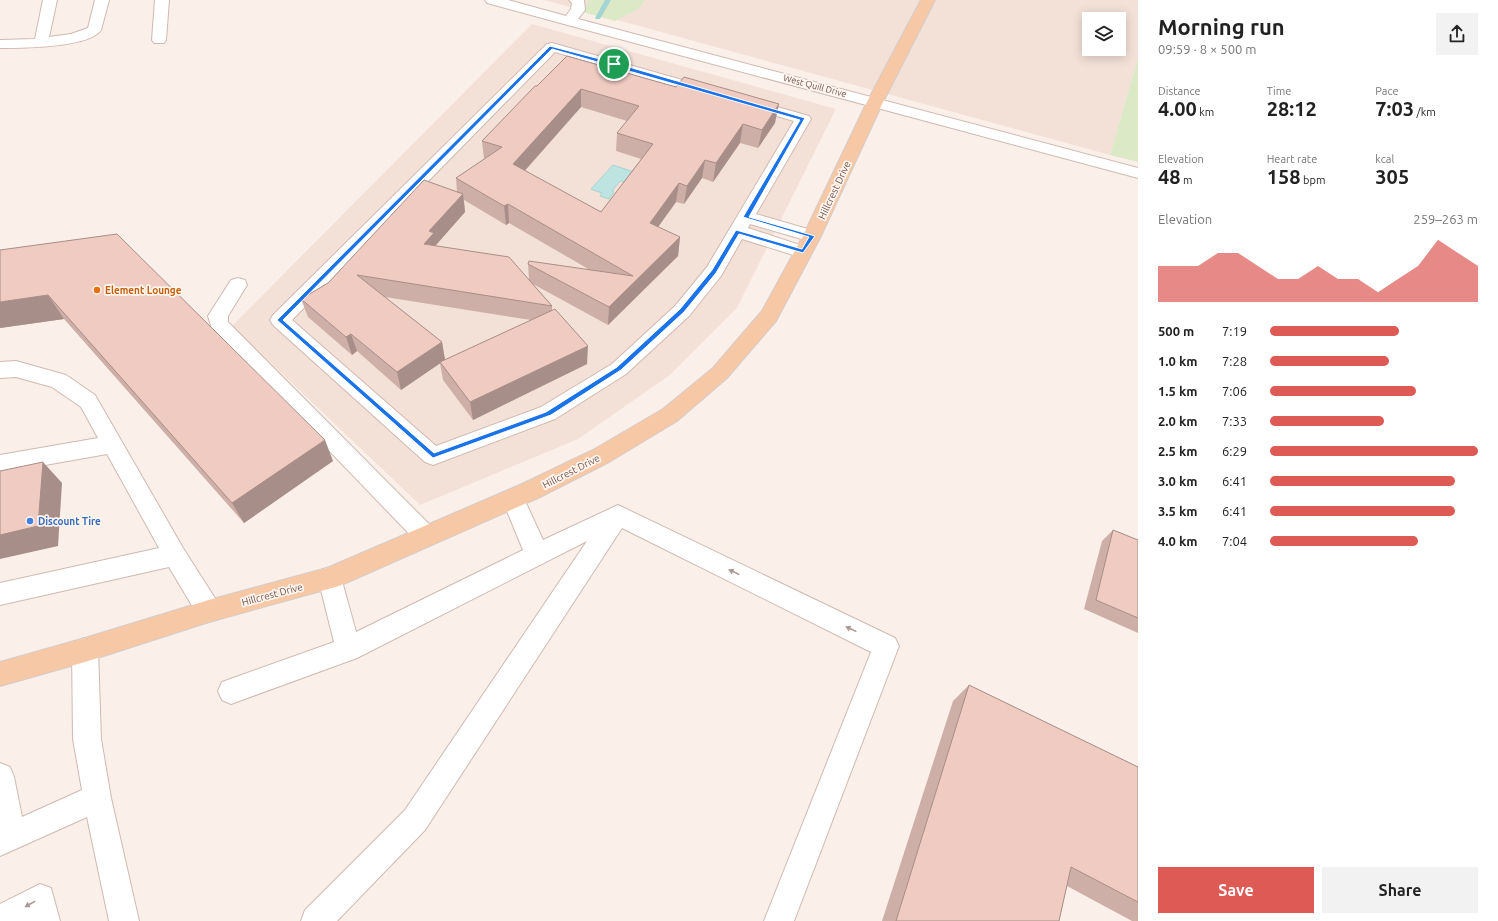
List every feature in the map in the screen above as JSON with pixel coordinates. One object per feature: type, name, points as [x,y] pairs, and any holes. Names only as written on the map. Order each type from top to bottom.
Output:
[{"type":"main road","name":"Hillcrest Drive","points":[[0,674],[85,650],[209,611],[330,578],[513,499],[601,456],[670,415],[720,373],[769,316],[808,244],[875,102],[928,0]]},
{"type":"street","points":[[40,42],[50,0]]},
{"type":"street","points":[[0,44],[40,42],[74,38],[88,34],[94,30],[102,0]]},
{"type":"street","points":[[159,40],[162,0]]},
{"type":"street","points":[[569,20],[578,10],[578,2],[576,0]]},
{"type":"street","name":"West Quill Drive","points":[[498,1],[1138,173]]},
{"type":"street","points":[[620,56],[635,38]]},
{"type":"street","points":[[552,47],[620,56],[803,119],[714,271],[682,310],[619,368],[548,413],[433,456],[280,320],[552,47]]},
{"type":"street","points":[[742,224],[808,244]]},
{"type":"street","points":[[238,285],[218,316],[219,324],[426,536]]},
{"type":"street","points":[[0,370],[16,369],[58,381],[88,401],[175,555],[209,611]]},
{"type":"street","points":[[0,464],[112,444]]},
{"type":"street","points":[[513,499],[537,554]]},
{"type":"street","points":[[231,691],[348,649],[618,515]]},
{"type":"street","points":[[618,515],[886,646],[779,921]]},
{"type":"street","points":[[316,921],[415,820],[618,515]]},
{"type":"street","points":[[0,594],[175,555]]},
{"type":"street","points":[[330,578],[348,649]]},
{"type":"street","points":[[85,650],[87,739],[97,798],[124,921]]},
{"type":"street","points":[[0,777],[6,839],[97,798]]},
{"type":"street","points":[[0,921],[40,899],[45,921]]},
{"type":"shaded area","points":[[544,0],[1138,0],[1138,58],[1110,155]]},
{"type":"shaded area","points":[[532,24],[836,109],[737,308],[670,375],[578,439],[420,505],[232,326]]},
{"type":"green space","points":[[589,0],[645,0],[638,9],[615,21],[582,12]]},
{"type":"green space","points":[[1138,58],[1138,162],[1110,155]]},
{"type":"water","points":[[613,165],[640,174],[632,184],[620,181],[612,191],[614,192],[609,199],[600,196],[602,193],[591,189]]},
{"type":"building","points":[[567,56],[676,87],[684,77],[779,104],[762,130],[743,124],[716,163],[705,160],[687,186],[679,183],[650,223],[680,237],[609,307],[528,264],[529,261],[633,276],[508,204],[504,206],[456,178],[502,147],[482,141],[535,86],[537,86]],"holes":[[[581,89],[639,106],[617,133],[653,144],[601,212],[513,164]]]},
{"type":"building","points":[[424,180],[463,194],[429,231],[434,233],[424,244],[509,257],[552,306],[357,275],[442,342],[397,372],[351,334],[346,337],[301,299],[328,283]]},
{"type":"building","points":[[117,234],[325,440],[232,503],[48,295],[0,302],[0,250]]},
{"type":"building","points":[[555,309],[588,346],[470,402],[440,362]]},
{"type":"building","points":[[43,462],[38,526],[0,535],[0,471]]},
{"type":"building","points":[[1113,530],[1138,540],[1138,618],[1096,600]]},
{"type":"building","points":[[969,685],[1138,767],[1138,902],[1071,867],[1059,921],[896,921]]},
{"type":"waterway","points":[[598,18],[608,0]]},
{"type":"place","name":"Element Lounge","points":[[97,290]]},
{"type":"place","name":"Discount Tire","points":[[30,521]]},
{"type":"route","points":[[552,47],[614,64],[803,119],[746,217],[812,236],[803,252],[738,231],[714,271],[682,310],[619,368],[548,413],[433,456],[280,320],[552,47]]}]
